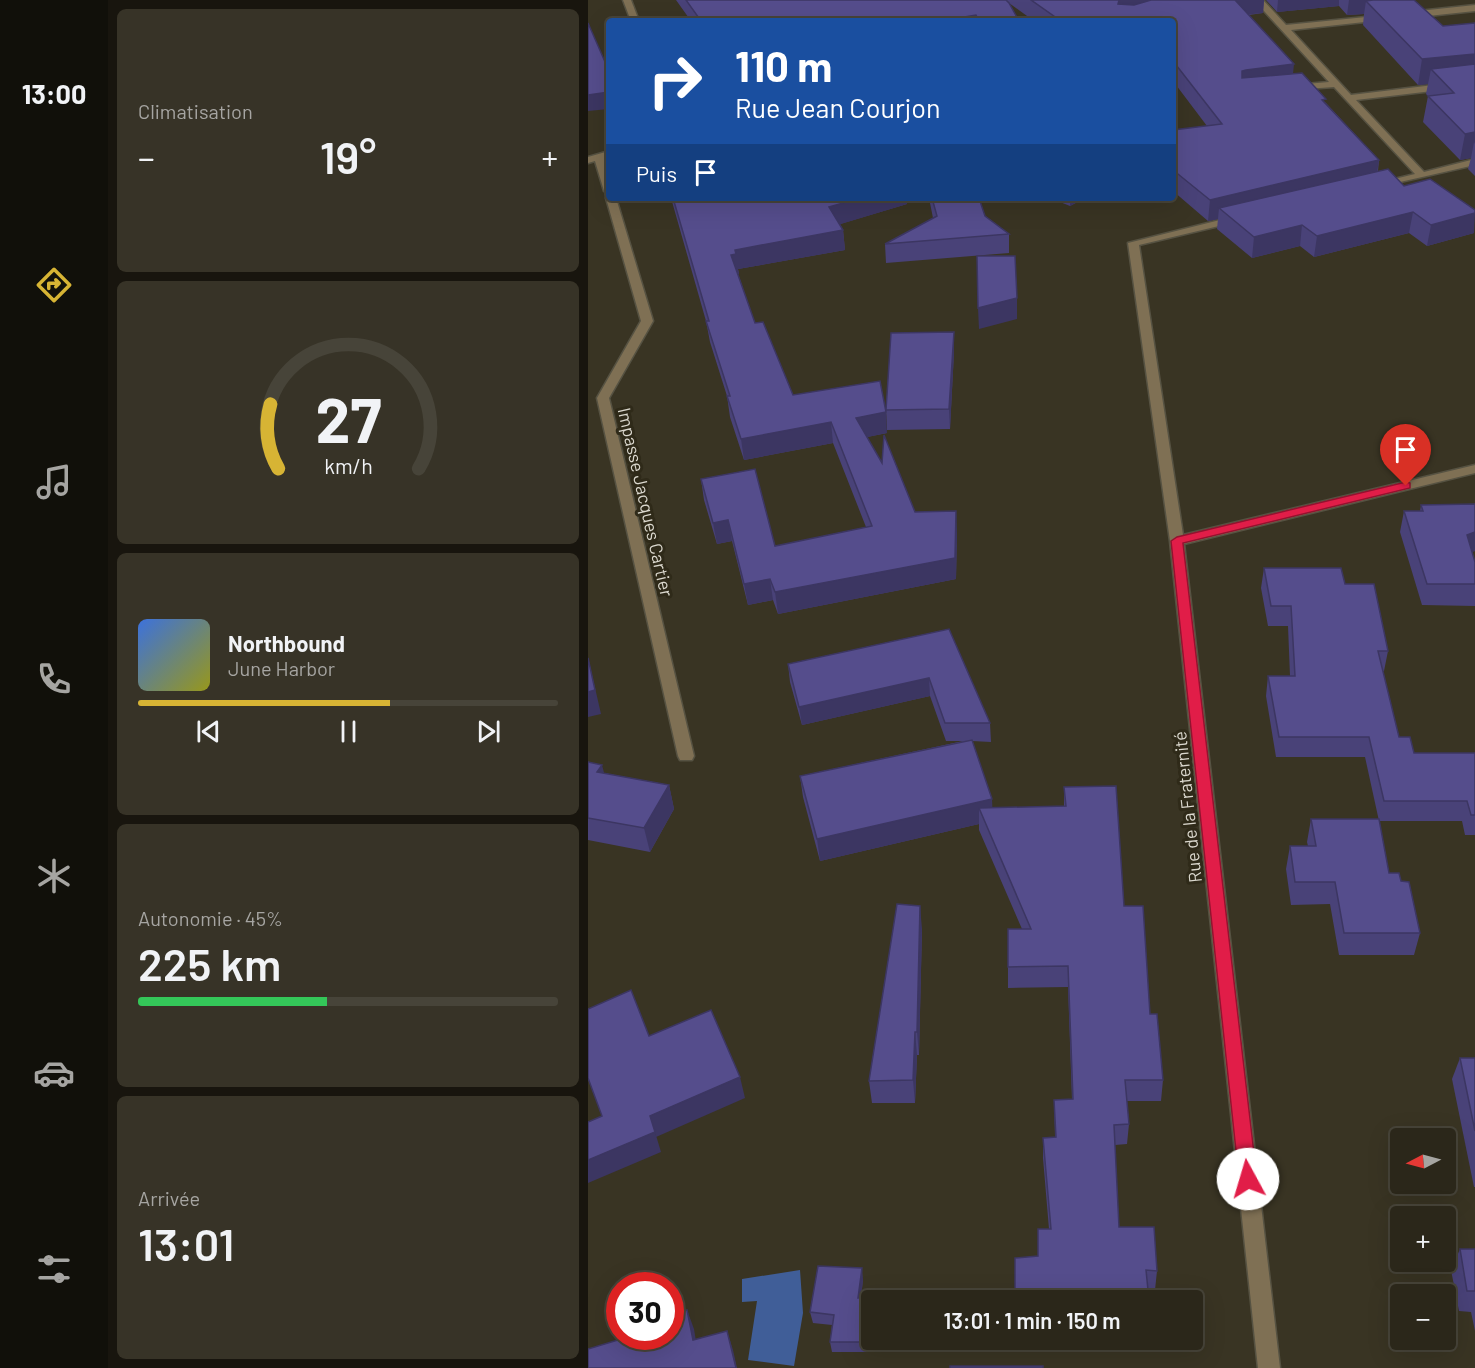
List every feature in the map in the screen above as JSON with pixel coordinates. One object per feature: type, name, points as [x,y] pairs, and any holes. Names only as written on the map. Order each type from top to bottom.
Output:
[{"type":"street","points":[[627,0],[634,18]]},
{"type":"street","points":[[1258,0],[1422,176]]},
{"type":"street","points":[[1403,15],[1475,8]]},
{"type":"street","points":[[1284,28],[1392,16]]},
{"type":"street","points":[[1348,98],[1475,83]]},
{"type":"street","points":[[1288,89],[1336,84]]},
{"type":"street","points":[[599,157],[606,181]]},
{"type":"street","points":[[1375,187],[1475,162]]},
{"type":"street","name":"Impasse Jacques Cartier","points":[[612,201],[647,321],[603,398],[686,756]]},
{"type":"street","name":"Rue de la Fraternité","points":[[1248,216],[1133,243],[1177,541],[1269,1368]]},
{"type":"street","points":[[1177,541],[1475,469]]},
{"type":"water","points":[[800,1270],[803,1313],[794,1366],[748,1360],[757,1301],[742,1302],[742,1279]]},
{"type":"building","points":[[686,0],[1006,0],[1017,18],[978,18],[976,15],[958,18],[699,18]]},
{"type":"building","points":[[1031,0],[1119,0],[1118,4],[1134,5],[1151,0],[1235,0],[1294,64],[1242,71],[1242,78],[1302,73],[1326,99],[1322,100],[1379,160],[1210,200],[1176,172],[1176,130],[1222,124],[1176,65],[1176,18],[1057,18]]},
{"type":"building","points":[[1414,0],[1443,26],[1475,23],[1475,54],[1422,59],[1366,1]]},
{"type":"building","points":[[588,23],[606,64],[606,92],[588,95]]},
{"type":"building","points":[[1475,64],[1475,132],[1465,134],[1428,96],[1454,93],[1431,69]]},
{"type":"building","points":[[1388,169],[1404,186],[1430,179],[1475,210],[1475,213],[1431,225],[1413,212],[1317,236],[1302,225],[1254,237],[1219,208]]},
{"type":"building","points":[[674,201],[850,201],[829,207],[843,230],[735,250],[736,254],[731,255],[755,323],[763,322],[793,395],[880,381],[886,412],[856,418],[882,463],[884,435],[915,512],[956,511],[955,558],[775,592],[770,579],[744,584],[728,520],[713,523],[701,479],[755,469],[775,546],[872,526],[831,422],[741,439],[706,321],[709,321]]},
{"type":"building","points":[[933,201],[980,201],[985,216],[1009,234],[885,244],[937,216]]},
{"type":"building","points":[[977,256],[1015,256],[1017,298],[978,308]]},
{"type":"building","points":[[954,332],[949,409],[886,410],[891,333]]},
{"type":"building","points":[[1475,504],[1475,532],[1467,535],[1475,562],[1475,584],[1427,584],[1404,511],[1423,511],[1421,505]]},
{"type":"building","points":[[1264,568],[1341,568],[1345,584],[1374,584],[1388,651],[1378,651],[1399,737],[1410,737],[1414,753],[1475,753],[1475,815],[1471,815],[1467,801],[1384,801],[1369,737],[1279,737],[1268,676],[1295,676],[1291,606],[1271,606]]},
{"type":"building","points":[[949,629],[990,723],[945,723],[929,678],[799,707],[788,664]]},
{"type":"building","points":[[588,658],[595,690],[588,692]]},
{"type":"building","points":[[972,740],[992,799],[817,839],[800,776]]},
{"type":"building","points":[[588,762],[602,765],[597,772],[669,785],[644,828],[588,818]]},
{"type":"building","points":[[1116,786],[1124,906],[1143,906],[1150,1014],[1157,1014],[1163,1080],[1125,1080],[1129,1124],[1114,1125],[1119,1227],[1154,1227],[1157,1271],[1146,1270],[1148,1290],[1015,1290],[1015,1258],[1038,1256],[1038,1229],[1051,1229],[1043,1138],[1056,1137],[1054,1100],[1073,1099],[1068,966],[1008,967],[1008,929],[1031,929],[979,808],[1066,806],[1064,787]]},
{"type":"building","points":[[1311,819],[1379,819],[1389,873],[1399,873],[1401,881],[1409,882],[1420,933],[1344,933],[1335,882],[1295,882],[1290,846],[1316,846]]},
{"type":"building","points":[[897,904],[920,906],[917,1032],[915,1032],[913,1080],[869,1081]]},
{"type":"building","points":[[631,990],[649,1036],[711,1010],[740,1077],[650,1116],[655,1132],[588,1160],[588,1122],[602,1116],[588,1078],[588,1009]]},
{"type":"building","points":[[1460,1058],[1475,1058],[1475,1131]]},
{"type":"building","points":[[1460,1249],[1475,1249],[1475,1291],[1467,1291]]},
{"type":"building","points":[[818,1266],[862,1268],[858,1298],[861,1298],[861,1342],[830,1342],[834,1315],[810,1312]]},
{"type":"building","points":[[687,1310],[693,1340],[727,1331],[736,1368],[588,1368],[588,1349],[606,1344],[606,1350],[684,1350],[684,1311]]},
{"type":"building","points":[[950,1366],[1043,1366],[1043,1368],[950,1368]]},
{"type":"route","points":[[1248,1179],[1177,541],[1406,486]]}]
